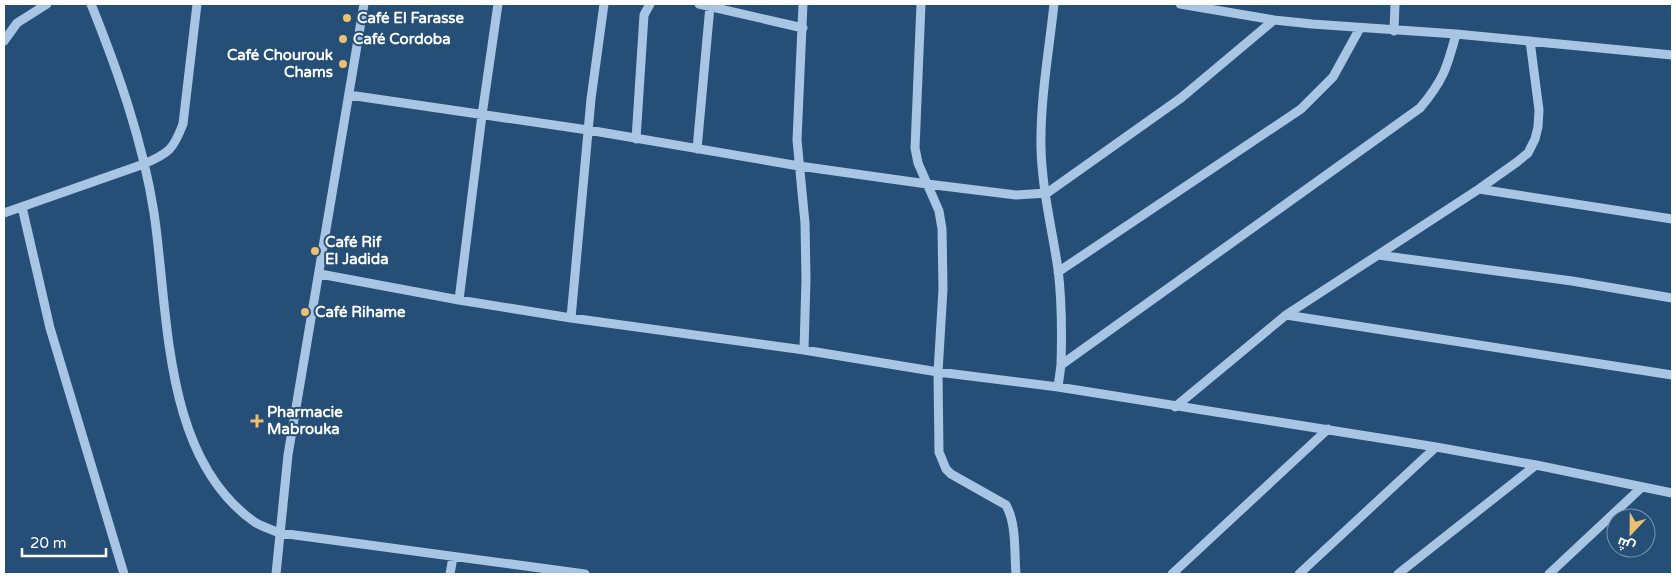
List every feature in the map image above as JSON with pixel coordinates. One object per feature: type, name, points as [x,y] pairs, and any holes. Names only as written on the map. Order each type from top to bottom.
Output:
[{"type":"street","points":[[4,41],[17,23],[47,4]]},
{"type":"street","points":[[91,4],[106,39],[131,114],[144,164],[154,213],[177,395],[203,464],[225,494],[240,510],[258,524],[280,533],[549,571],[585,574]]},
{"type":"street","points":[[4,213],[144,164],[160,157],[171,149],[177,141],[183,124],[197,4]]},
{"type":"street","points":[[276,574],[288,455],[364,4]]},
{"type":"street","points":[[459,300],[498,4]]},
{"type":"street","points":[[571,318],[588,130],[604,4]]},
{"type":"street","points":[[636,139],[644,15],[650,4]]},
{"type":"street","points":[[699,4],[802,28]]},
{"type":"street","points":[[803,4],[797,140],[805,223],[804,350]]},
{"type":"street","points":[[921,4],[915,148],[918,163],[939,211],[942,229],[943,289],[938,372],[938,452],[946,469],[951,474],[1006,505],[1013,526],[1016,574]]},
{"type":"street","points":[[1054,4],[1042,112],[1041,148],[1058,272],[1062,340],[1058,388]]},
{"type":"street","points":[[1180,4],[1274,20],[1394,31],[1456,34],[1672,55]]},
{"type":"street","points":[[1394,31],[1395,4]]},
{"type":"street","points":[[697,148],[710,6]]},
{"type":"street","points":[[349,95],[588,130],[799,166],[926,184],[1016,195],[1047,193],[1182,98],[1274,20]]},
{"type":"street","points":[[1058,272],[1301,109],[1332,77],[1360,28]]},
{"type":"street","points":[[1061,365],[1420,108],[1436,88],[1448,67],[1456,34]]},
{"type":"street","points":[[1175,407],[1286,315],[1479,188],[1528,153],[1535,139],[1539,110],[1530,41]]},
{"type":"street","points":[[1479,188],[1672,219]]},
{"type":"street","points":[[22,207],[50,328],[124,574]]},
{"type":"street","points":[[1378,255],[1572,281],[1672,298]]},
{"type":"street","points":[[320,274],[459,300],[571,318],[804,350],[938,372],[1058,388],[1328,429],[1536,465],[1672,493]]},
{"type":"street","points":[[1286,315],[1672,375]]},
{"type":"street","points":[[1172,574],[1328,429]]},
{"type":"street","points":[[1299,574],[1436,447]]},
{"type":"street","points":[[1398,574],[1536,465]]},
{"type":"street","points":[[1549,574],[1642,487]]},
{"type":"street","points":[[450,574],[453,557]]},
{"type":"place","name":"Café El Farasse","points":[[347,18]]},
{"type":"place","name":"Café Cordoba","points":[[343,39]]},
{"type":"place","name":"Café Chourouk Chams","points":[[343,64]]},
{"type":"place","name":"Café Rif El Jadida","points":[[315,251]]},
{"type":"place","name":"Café Rihame","points":[[305,312]]},
{"type":"place","name":"Pharmacie Mabrouka","points":[[257,421]]}]
